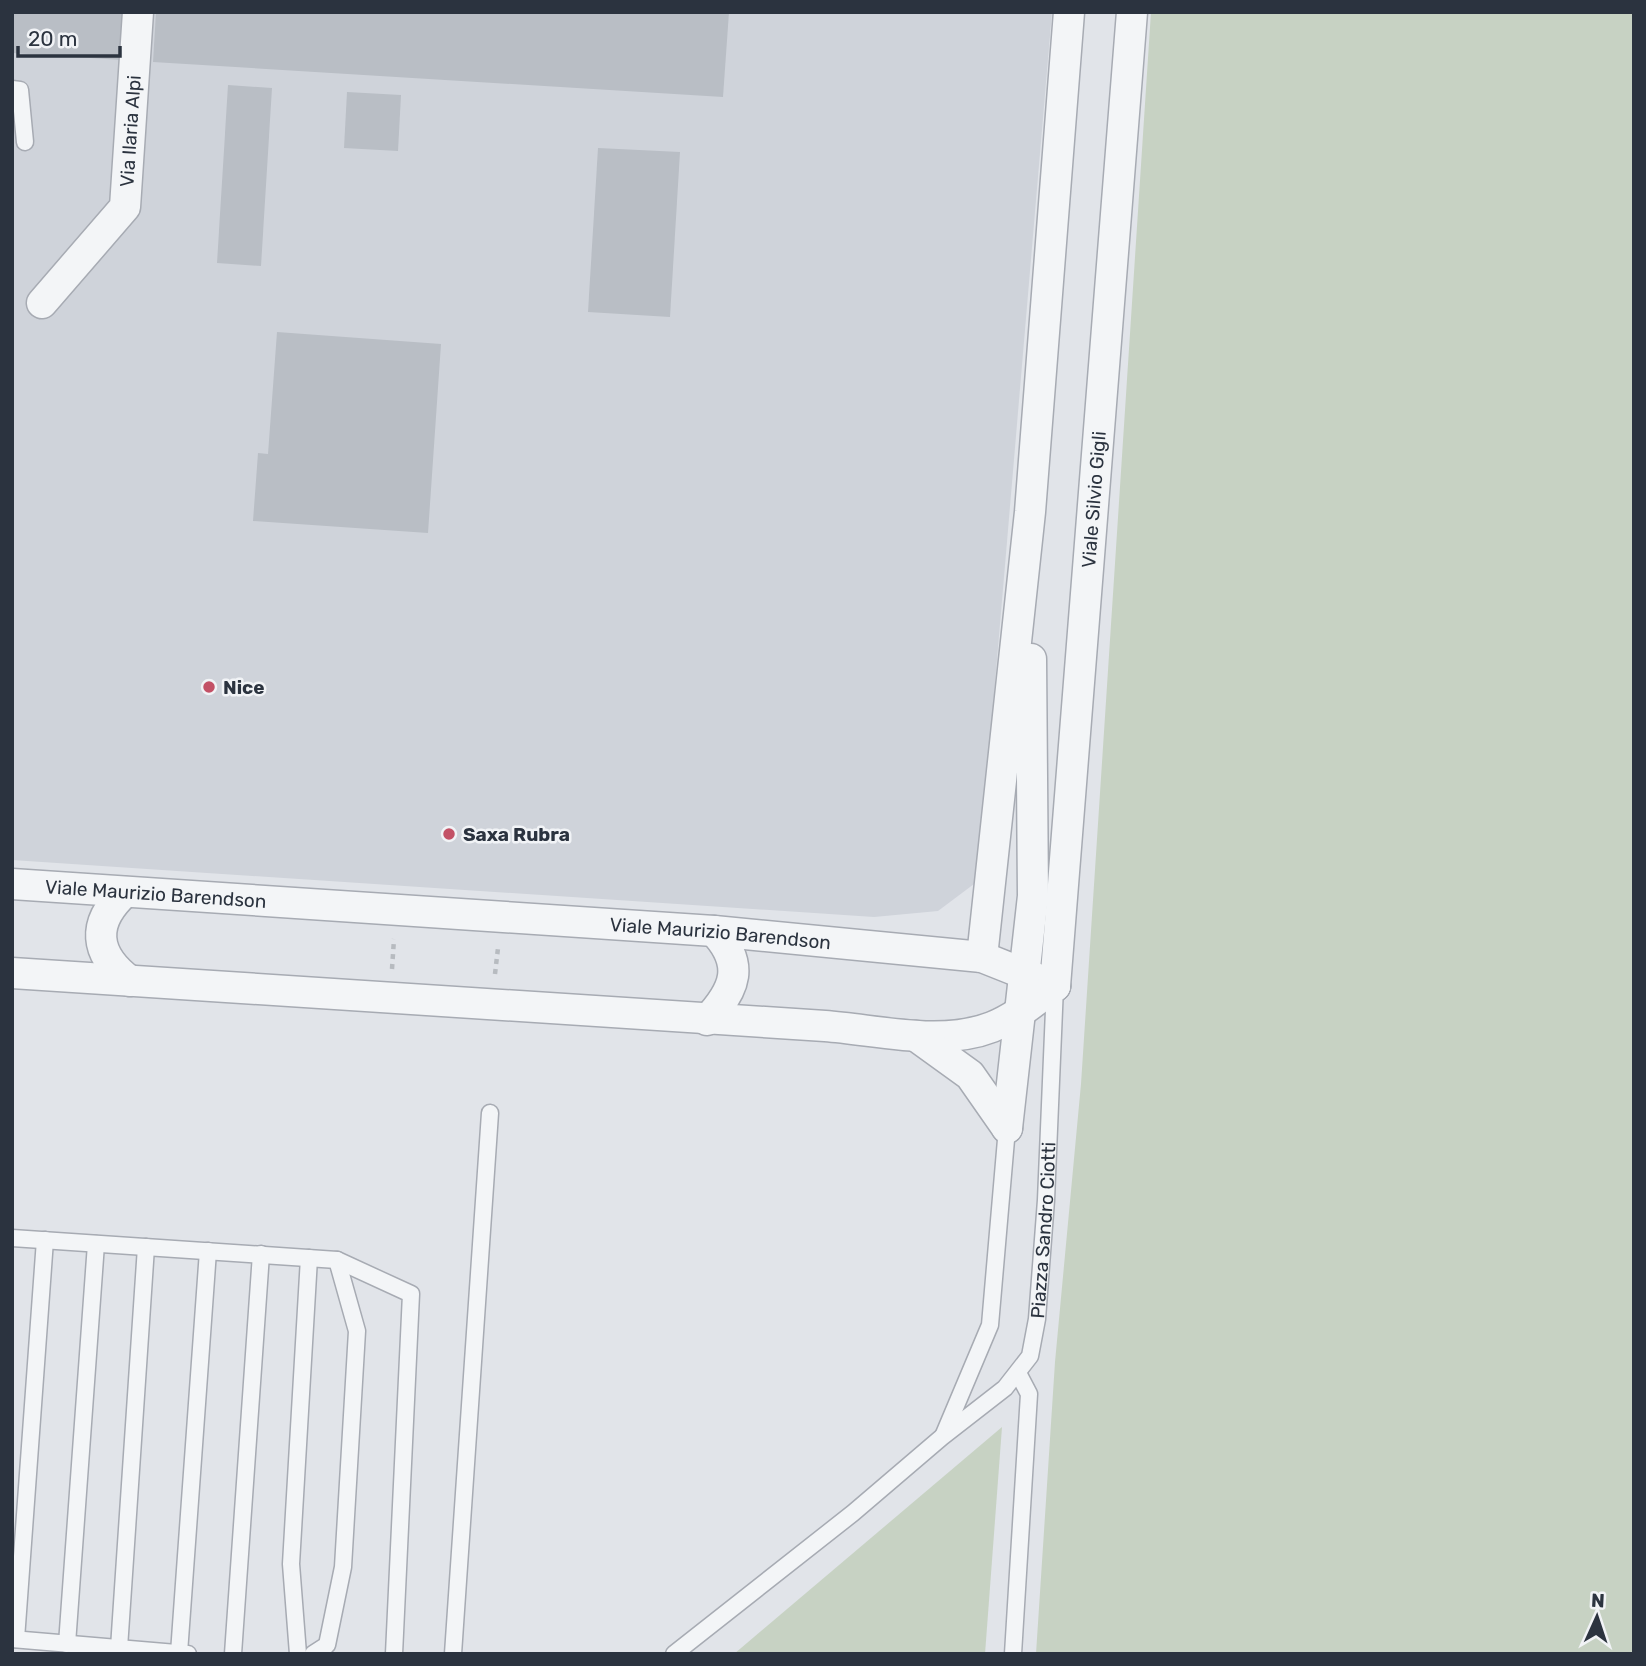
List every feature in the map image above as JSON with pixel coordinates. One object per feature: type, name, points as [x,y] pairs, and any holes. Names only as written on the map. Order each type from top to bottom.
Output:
[{"type":"street","name":"Via Ilaria Alpi","points":[[42,303],[125,207],[138,12]]},
{"type":"street","points":[[982,957],[1030,512],[1069,12]]},
{"type":"street","name":"Viale Silvio Gigli","points":[[1055,986],[1132,12]]},
{"type":"street","name":"Piazza Sandro Ciotti","points":[[1007,1128],[1033,896],[1030,512]]},
{"type":"street","name":"Viale Maurizio Barendson","points":[[12,884],[714,931],[982,957],[1055,986]]},
{"type":"street","points":[[125,892],[104,920],[101,940],[110,965],[130,981]]},
{"type":"street","points":[[707,1020],[726,997],[734,972],[731,954],[714,931]]},
{"type":"street","points":[[12,973],[856,1028],[916,1036],[982,1030],[1018,1022],[1055,986]]},
{"type":"street","points":[[916,1036],[970,1075],[1007,1128]]},
{"type":"lane","points":[[12,89],[20,90],[25,142]]},
{"type":"lane","name":"Piazza Sandro Ciotti","points":[[674,1654],[853,1513],[942,1437],[1005,1388],[1030,1356],[1039,1294],[1055,986]]},
{"type":"lane","points":[[453,1654],[490,1113]]},
{"type":"lane","name":"Piazza Sandro Ciotti","points":[[942,1437],[990,1325],[1007,1128]]},
{"type":"lane","points":[[12,1238],[337,1259],[411,1294],[394,1654]]},
{"type":"lane","points":[[45,1240],[14,1639],[188,1654]]},
{"type":"lane","points":[[67,1644],[96,1244]]},
{"type":"lane","points":[[119,1648],[146,1247]]},
{"type":"lane","points":[[179,1653],[208,1251]]},
{"type":"lane","points":[[233,1654],[261,1254]]},
{"type":"lane","points":[[298,1654],[291,1564],[309,1258]]},
{"type":"lane","points":[[313,1654],[327,1645],[343,1567],[355,1395],[357,1331],[337,1259]]},
{"type":"lane","points":[[1013,1654],[1029,1394],[1018,1373]]},
{"type":"path","points":[[392,974],[395,928]]},
{"type":"path","points":[[494,983],[499,936]]},
{"type":"shaded area","points":[[12,12],[1052,12],[982,836],[974,884],[938,911],[874,917],[12,860]]},
{"type":"green space","points":[[1151,12],[1634,12],[1634,1654],[1036,1654],[1055,1362],[1081,1084]]},
{"type":"green space","points":[[1002,1427],[985,1654],[734,1654]]},
{"type":"building","points":[[12,12],[125,12],[122,60],[12,53]]},
{"type":"building","points":[[156,12],[729,12],[723,97],[153,62]]},
{"type":"building","points":[[228,85],[272,88],[261,266],[217,263]]},
{"type":"building","points":[[347,92],[401,95],[398,151],[344,148]]},
{"type":"building","points":[[598,148],[680,152],[670,317],[588,312]]},
{"type":"building","points":[[277,332],[441,344],[428,533],[253,521],[258,453],[268,454]]},
{"type":"place","name":"Nice","points":[[209,687]]},
{"type":"place","name":"Saxa Rubra","points":[[449,834]]}]
